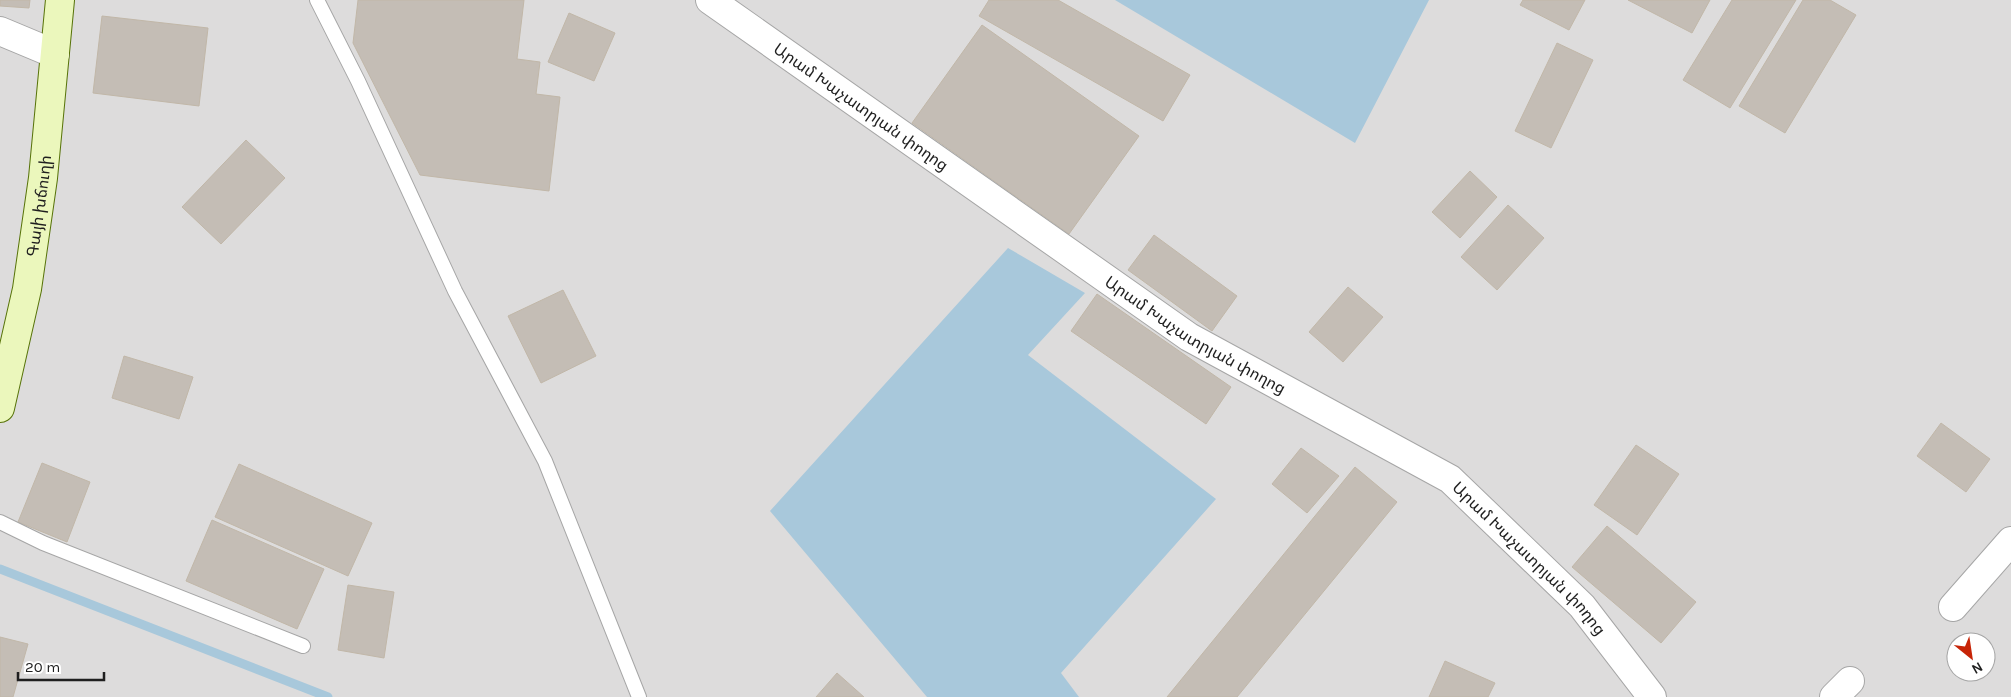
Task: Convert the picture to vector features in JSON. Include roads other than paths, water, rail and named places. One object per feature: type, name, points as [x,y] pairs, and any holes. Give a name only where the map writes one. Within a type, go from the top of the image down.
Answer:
[{"type":"main road","name":"Գայի խճուղի","points":[[0,408],[27,289],[43,178],[60,0]]},
{"type":"street","name":"Արամ Խաչատրյան փողոց","points":[[710,0],[1189,337],[1450,479],[1582,606],[1652,697]]},
{"type":"street","points":[[0,31],[55,54]]},
{"type":"street","points":[[1953,607],[2011,541]]},
{"type":"lane","points":[[317,0],[358,81],[454,292],[545,461],[638,697]]},
{"type":"lane","points":[[0,522],[43,543],[302,646]]},
{"type":"water","points":[[1115,0],[1429,0],[1355,143]]},
{"type":"water","points":[[1008,248],[1085,293],[1028,355],[1216,499],[1061,673],[1079,697],[927,697],[770,511]]},
{"type":"waterway","points":[[0,569],[328,697]]}]
